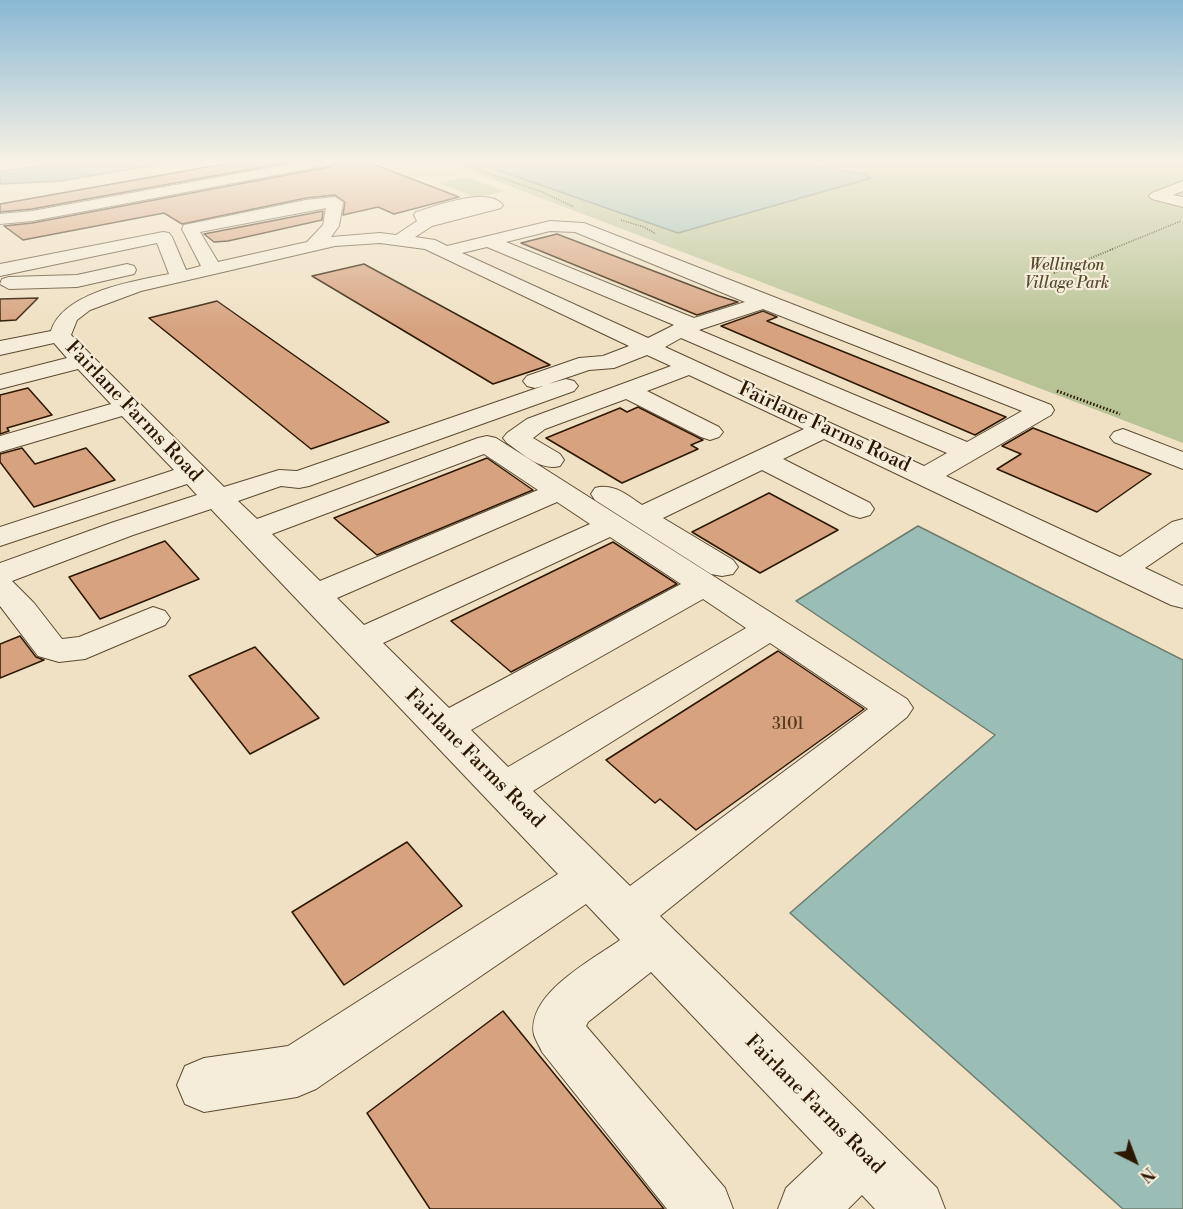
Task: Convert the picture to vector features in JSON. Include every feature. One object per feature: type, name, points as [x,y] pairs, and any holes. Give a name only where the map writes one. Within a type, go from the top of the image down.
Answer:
[{"type":"street","points":[[0,219],[17,217]]},
{"type":"street","points":[[211,257],[190,229],[246,217]]},
{"type":"street","points":[[239,245],[322,235],[329,217]]},
{"type":"street","points":[[448,251],[550,226],[578,227],[1042,410],[926,476]]},
{"type":"street","name":"Fairlane Farms Road","points":[[907,1206],[863,1154],[82,362],[60,335],[63,325],[75,311],[173,261],[211,257],[322,235],[358,239],[414,230],[429,244],[1183,598]]},
{"type":"street","points":[[0,270],[163,237],[173,261],[77,281],[0,283]]},
{"type":"street","points":[[488,241],[968,452]]},
{"type":"street","points":[[0,291],[63,289],[112,294]]},
{"type":"street","points":[[279,478],[282,469],[442,411],[586,363],[606,363],[650,346],[686,328],[764,302]]},
{"type":"street","points":[[0,348],[60,335]]},
{"type":"street","points":[[0,382],[82,362]]},
{"type":"street","points":[[0,574],[122,529],[279,478],[299,480],[470,421],[604,372],[606,363]]},
{"type":"street","points":[[692,366],[536,424],[516,438],[627,521],[713,576],[770,628],[894,708],[640,928],[560,1019],[560,1035],[569,1048],[704,1209]]},
{"type":"street","points":[[627,390],[710,432]]},
{"type":"street","points":[[0,444],[128,407]]},
{"type":"street","points":[[358,641],[627,521],[825,429]]},
{"type":"street","points":[[1123,437],[1183,461]]},
{"type":"street","points":[[250,532],[487,444],[560,491],[627,521]]},
{"type":"street","points":[[762,459],[860,509]]},
{"type":"street","points":[[4,529],[193,473]]},
{"type":"street","points":[[313,596],[560,491]]},
{"type":"street","points":[[1123,569],[1183,528]]},
{"type":"street","points":[[443,728],[713,576]]},
{"type":"street","points":[[7,606],[50,648],[59,651],[85,648],[153,618]]},
{"type":"street","points":[[503,789],[770,628]]},
{"type":"street","points":[[204,1084],[297,1071],[590,877]]},
{"type":"street","points":[[807,1209],[863,1154]]},
{"type":"path","points":[[1054,273],[1183,220]]},
{"type":"green space","name":"Wellington Village Park","points":[[592,217],[1183,217],[1183,443]]},
{"type":"water","points":[[633,217],[733,217],[678,233]]},
{"type":"water","points":[[918,526],[1183,660],[1183,1209],[1123,1209],[790,913],[995,735],[796,601]]},
{"type":"building","points":[[62,217],[141,217],[23,240],[4,226]]},
{"type":"building","points":[[171,217],[213,217],[182,224]]},
{"type":"building","points":[[290,217],[322,217],[322,220],[228,241],[214,242],[204,234]]},
{"type":"building","points":[[557,234],[738,302],[697,315],[521,243]]},
{"type":"building","points":[[364,264],[550,365],[493,384],[312,276]]},
{"type":"building","points":[[38,298],[16,320],[0,321],[0,299]]},
{"type":"building","points":[[217,301],[389,422],[311,449],[149,318]]},
{"type":"building","points":[[763,311],[777,317],[767,321],[1006,417],[975,435],[721,326]]},
{"type":"building","points":[[28,388],[52,415],[7,428],[9,431],[0,434],[0,395]]},
{"type":"building","points":[[638,407],[703,440],[691,445],[698,449],[622,483],[546,438],[620,408],[627,412]]},
{"type":"building","points":[[1033,428],[1151,474],[1097,512],[997,469],[1021,454],[1002,446]]},
{"type":"building","points":[[22,448],[35,464],[86,448],[115,480],[34,507],[0,462],[0,454]]},
{"type":"building","points":[[487,458],[533,490],[377,555],[334,518]]},
{"type":"building","points":[[769,493],[838,530],[760,573],[692,532]]},
{"type":"building","points":[[165,541],[199,579],[100,619],[69,577]]},
{"type":"building","points":[[613,542],[677,584],[511,672],[451,621]]},
{"type":"building","points":[[20,636],[36,657],[44,660],[0,678],[0,644]]},
{"type":"building","points":[[255,647],[319,718],[250,754],[189,676]]},
{"type":"building","points":[[778,651],[864,709],[696,830],[660,799],[655,803],[606,760]]},
{"type":"building","points":[[407,842],[462,906],[344,985],[292,912]]},
{"type":"building","points":[[503,1011],[664,1209],[430,1209],[367,1113]]}]
